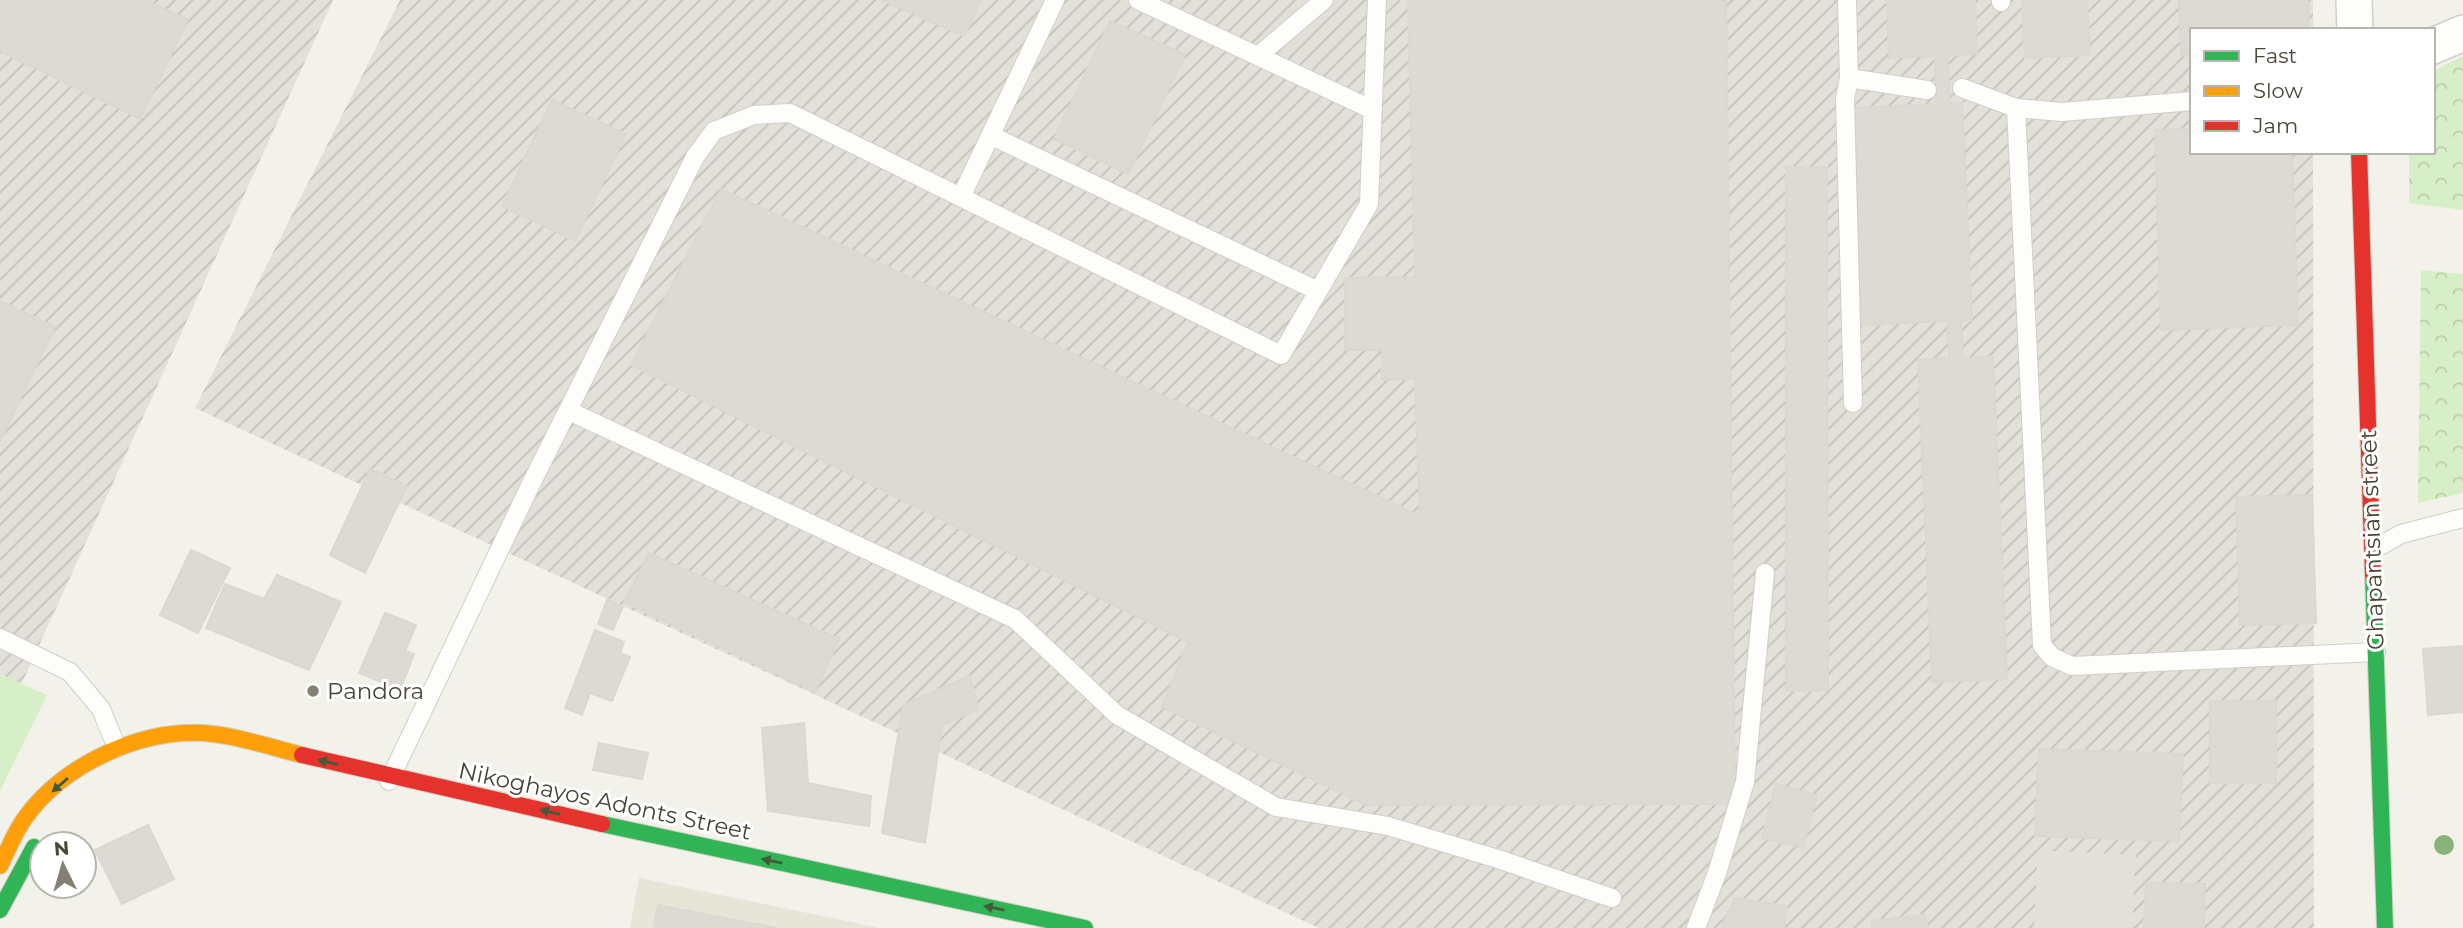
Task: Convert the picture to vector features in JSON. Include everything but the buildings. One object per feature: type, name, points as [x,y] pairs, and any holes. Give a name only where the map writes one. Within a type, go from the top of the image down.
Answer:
[{"type":"street","points":[[2354,0],[2355,28]]},
{"type":"street","points":[[2435,45],[2463,33]]},
{"type":"street","name":"Ghapantsian street","points":[[2359,154],[2385,928]]},
{"type":"street","name":"Nikoghayos Adonts Street","points":[[0,866],[27,815],[73,774],[117,748],[160,734],[194,731],[636,831],[1085,928]]},
{"type":"street","points":[[631,851],[636,831]]},
{"type":"street","points":[[0,910],[28,859]]},
{"type":"lane","points":[[961,197],[1055,0]]},
{"type":"lane","points":[[1138,0],[1373,110]]},
{"type":"lane","points":[[1258,56],[1324,0]]},
{"type":"lane","points":[[390,796],[390,776],[530,486],[695,157],[714,131],[754,115],[790,113],[1281,355],[1369,204],[1377,0]]},
{"type":"lane","points":[[1847,0],[1849,78],[1845,99],[1853,403]]},
{"type":"lane","points":[[1849,78],[1927,90]]},
{"type":"lane","points":[[1962,88],[2016,107],[2062,112],[2190,101]]},
{"type":"lane","points":[[2016,107],[2042,645],[2052,657],[2072,666],[2376,652]]},
{"type":"lane","points":[[992,136],[1318,291]]},
{"type":"lane","points":[[569,411],[1015,619],[1117,715],[1276,807],[1388,826],[1612,898]]},
{"type":"lane","points":[[2373,550],[2400,534],[2463,518]]},
{"type":"lane","points":[[1696,928],[1717,873],[1745,782],[1765,573]]},
{"type":"lane","points":[[0,638],[70,672],[101,709],[117,748]]},
{"type":"shaded area","points":[[0,0],[333,0],[0,731]]},
{"type":"shaded area","points":[[400,0],[2313,0],[2313,28],[2190,28],[2190,154],[2313,154],[2314,928],[1319,928],[195,408]]},
{"type":"shaded area","points":[[2038,850],[2136,855],[2132,928],[2034,928]]},
{"type":"shaded area","points":[[639,878],[880,928],[630,928]]},
{"type":"green space","points":[[2463,56],[2463,210],[2409,203],[2409,154],[2435,154],[2435,70]]},
{"type":"green space","points":[[2421,270],[2463,274],[2463,493],[2418,503]]},
{"type":"green space","points":[[0,674],[47,695],[0,791]]},
{"type":"traffic: fast","points":[[2373,574],[2385,928]]},
{"type":"traffic: fast","points":[[602,824],[1085,928]]},
{"type":"traffic: fast","points":[[0,910],[28,858]]},
{"type":"traffic: slow","points":[[0,866],[21,824],[42,798],[61,781],[108,752],[161,736],[187,733],[224,735],[302,755]]},
{"type":"traffic: jam","points":[[2359,154],[2373,574]]},
{"type":"traffic: jam","points":[[302,755],[602,824]]},
{"type":"place","name":"Pandora","points":[[313,691]]}]
